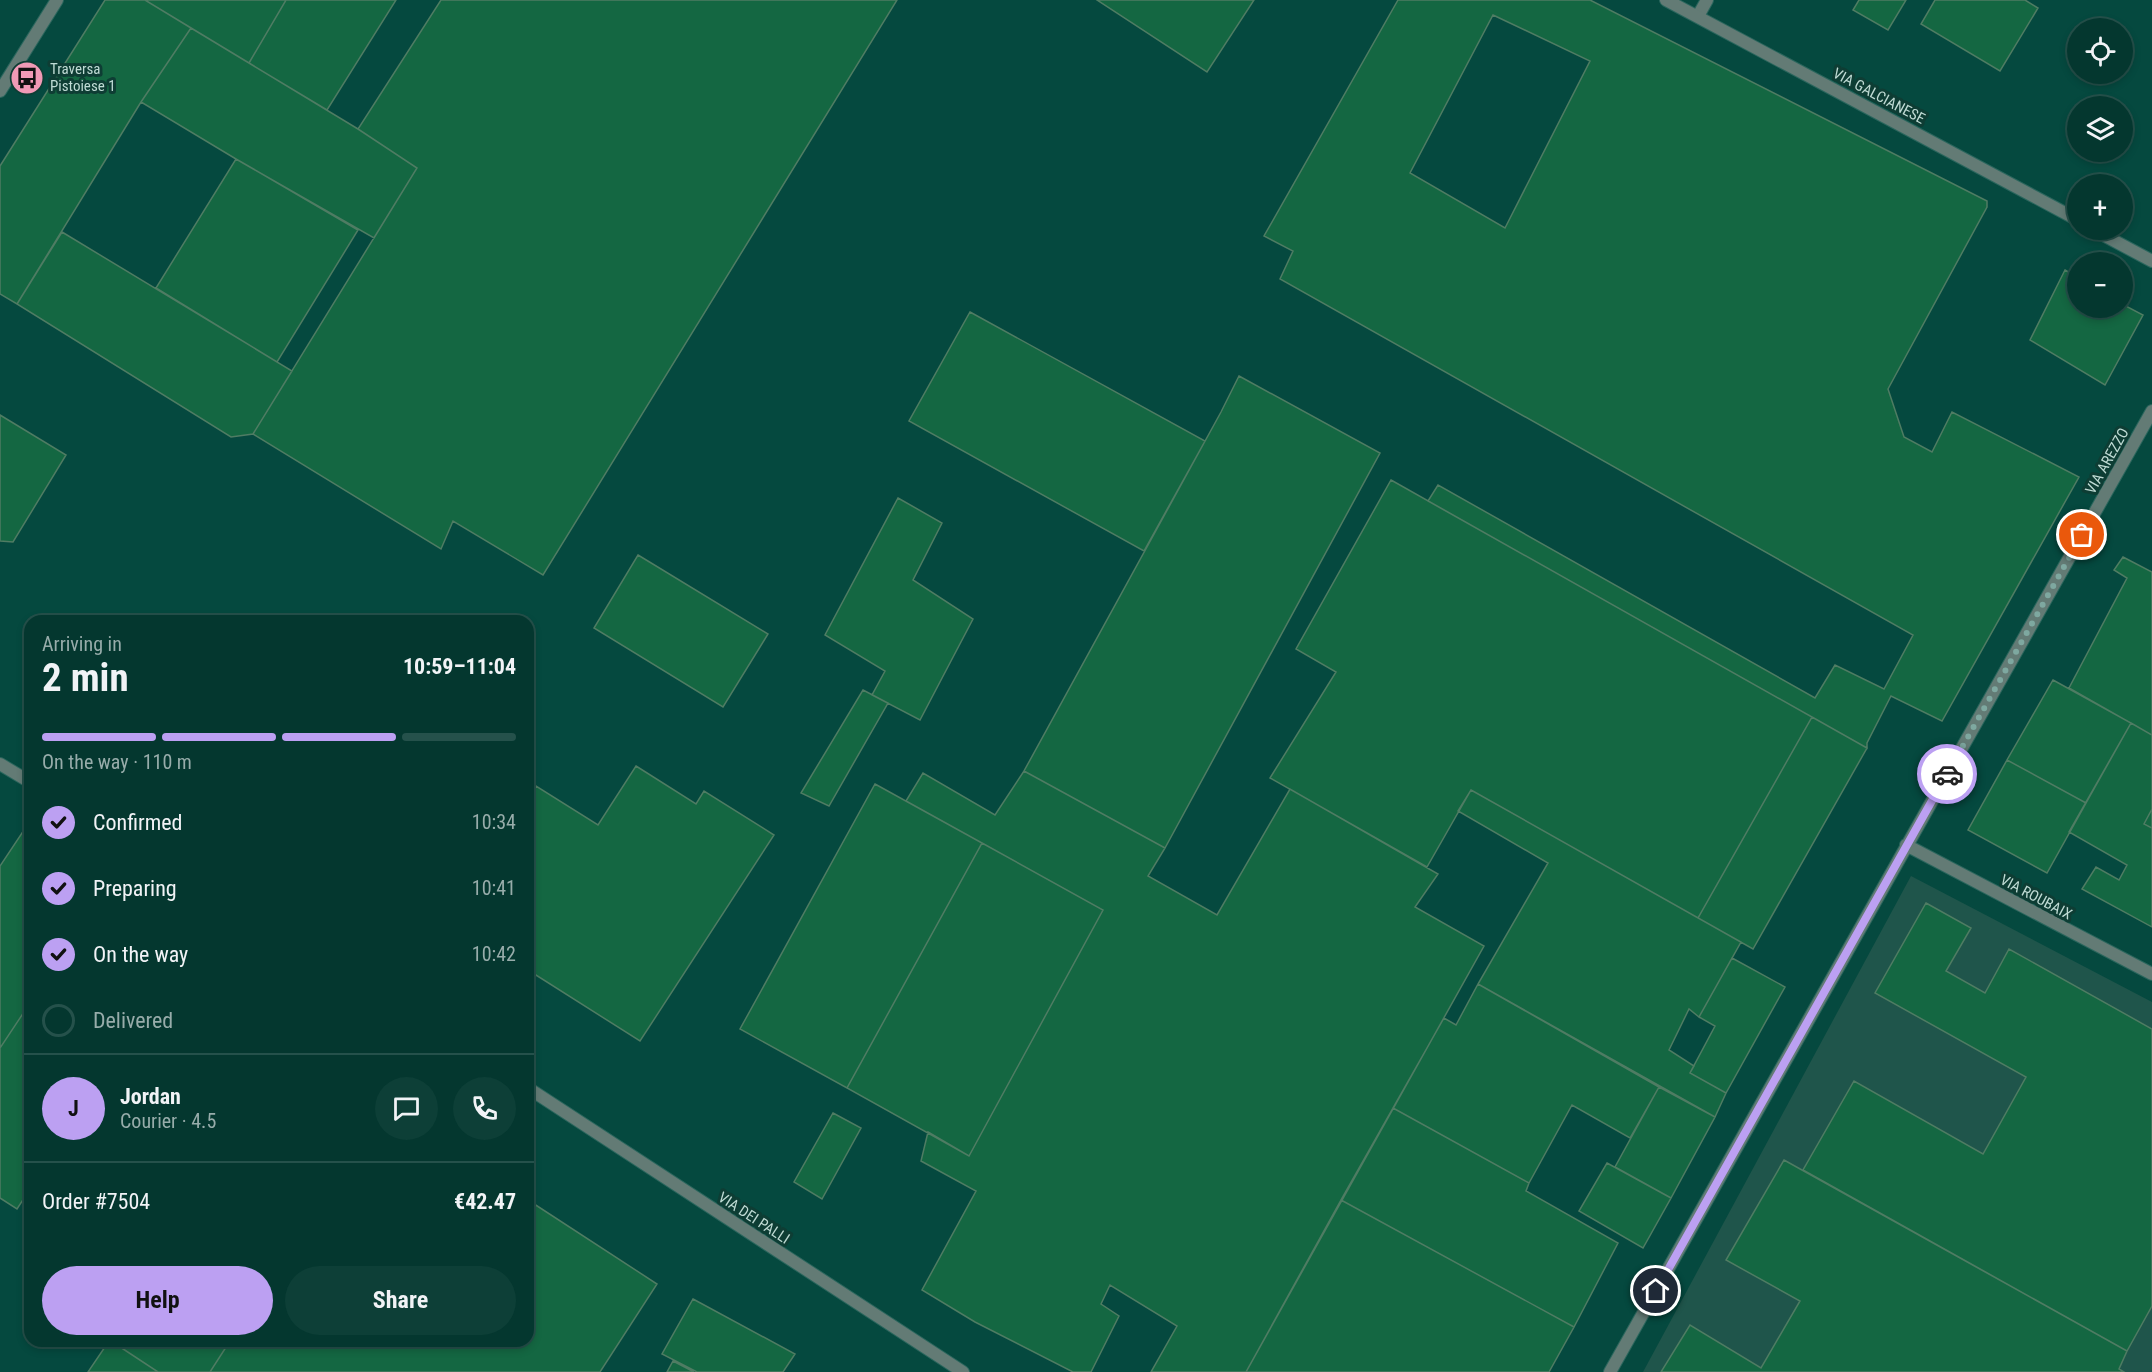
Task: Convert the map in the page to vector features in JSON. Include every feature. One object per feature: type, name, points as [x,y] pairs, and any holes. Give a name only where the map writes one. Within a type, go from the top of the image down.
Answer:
[{"type":"street","points":[[0,91],[57,0]]},
{"type":"street","name":"VIA GALCIANESE","points":[[1666,0],[2067,214]]},
{"type":"street","points":[[1698,16],[1707,0]]},
{"type":"street","points":[[2113,240],[2152,261]]},
{"type":"street","name":"VIA AREZZO","points":[[1610,1372],[2152,411]]},
{"type":"street","points":[[0,764],[24,778]]},
{"type":"street","name":"VIA ROUBAIX","points":[[1906,845],[2152,974]]},
{"type":"street","name":"VIA DEI PALLI","points":[[534,1092],[963,1372]]},
{"type":"shaded area","points":[[1911,876],[2152,1002],[2152,1372],[1643,1372]]},
{"type":"building","points":[[105,0],[145,0],[191,28],[141,102],[17,304],[0,294],[0,166]]},
{"type":"building","points":[[145,0],[286,0],[249,63]]},
{"type":"building","points":[[286,0],[396,0],[327,110],[249,63]]},
{"type":"building","points":[[441,0],[897,0],[543,575],[453,521],[441,549],[253,434],[417,168],[358,129]]},
{"type":"building","points":[[1097,0],[1254,0],[1207,72]]},
{"type":"building","points":[[1398,0],[1590,0],[1987,201],[1987,207],[1888,389],[1904,437],[1932,452],[1952,412],[2079,477],[1942,721],[1891,696],[1867,743],[1867,748],[1428,501],[1438,485],[1815,698],[1835,665],[1884,689],[1913,635],[1280,279],[1293,251],[1264,236]],"holes":[[[1493,15],[1590,61],[1505,228],[1410,173]]]},
{"type":"building","points":[[1859,0],[1906,0],[1888,30],[1853,10]]},
{"type":"building","points":[[1935,0],[2025,0],[2038,8],[2000,71],[1921,24]]},
{"type":"building","points":[[191,28],[358,129],[417,168],[374,238],[141,102]]},
{"type":"building","points":[[236,159],[358,230],[277,362],[156,288]]},
{"type":"building","points":[[62,232],[292,371],[253,434],[231,437],[17,304]]},
{"type":"building","points":[[2065,270],[2067,271],[2067,318],[2133,318],[2133,310],[2143,315],[2105,385],[2030,340]]},
{"type":"building","points":[[970,312],[1205,441],[1144,551],[909,421]]},
{"type":"building","points":[[1239,376],[1380,453],[1165,848],[1024,771]]},
{"type":"building","points":[[0,415],[66,455],[13,542],[0,541]]},
{"type":"building","points":[[1391,480],[1812,717],[1698,918],[1471,790],[1427,867],[1270,778],[1336,672],[1296,649]]},
{"type":"building","points":[[898,498],[942,523],[913,580],[973,619],[920,720],[872,695],[885,671],[825,635]]},
{"type":"building","points":[[638,555],[768,634],[723,707],[594,628]]},
{"type":"building","points":[[2123,557],[2152,572],[2152,735],[2069,688],[2127,578],[2114,570]]},
{"type":"building","points":[[2053,680],[2131,723],[2086,803],[2007,760]]},
{"type":"building","points":[[863,690],[888,703],[829,806],[801,793]]},
{"type":"building","points":[[1812,717],[1867,748],[1753,949],[1698,918]]},
{"type":"building","points":[[2131,723],[2152,735],[2152,809],[2144,824],[2152,828],[2152,927],[2082,889],[2096,867],[2119,880],[2127,865],[2069,832]]},
{"type":"building","points":[[2007,760],[2086,803],[2047,873],[1968,830]]},
{"type":"building","points":[[636,766],[696,804],[704,791],[774,835],[640,1041],[534,974],[534,789],[536,786],[598,825]]},
{"type":"building","points":[[1024,771],[1165,848],[1148,876],[1217,915],[1290,789],[1438,874],[1415,907],[1484,946],[1246,1372],[1151,1372],[1177,1326],[1110,1285],[1101,1304],[1119,1316],[1091,1372],[1073,1372],[975,1322],[922,1290],[976,1191],[921,1161],[928,1132],[969,1156],[1103,910],[906,801],[923,773],[995,815]]},
{"type":"building","points":[[875,784],[982,843],[847,1088],[740,1029]]},
{"type":"building","points":[[1471,790],[1741,942],[1699,1017],[1689,1009],[1669,1050],[1694,1066],[1690,1073],[1726,1093],[1715,1117],[1478,984],[1548,863],[1458,811]]},
{"type":"building","points":[[2152,809],[2152,828],[2144,824]]},
{"type":"building","points":[[24,830],[24,1012],[0,1048],[0,866]]},
{"type":"building","points":[[982,843],[1103,910],[969,1156],[847,1088]]},
{"type":"building","points":[[1926,903],[1971,928],[1946,971],[1985,993],[2009,949],[2152,1029],[2152,1306],[2127,1351],[1803,1170],[1854,1081],[1983,1154],[2026,1077],[1875,993]]},
{"type":"building","points":[[1732,958],[1785,987],[1726,1093],[1690,1073],[1715,1026],[1699,1017]]},
{"type":"building","points":[[1478,984],[1659,1087],[1630,1138],[1572,1105],[1529,1183],[1393,1108],[1444,1018],[1456,1025]]},
{"type":"building","points":[[24,1012],[24,1198],[17,1209],[0,1198],[0,1048]]},
{"type":"building","points":[[1659,1087],[1715,1117],[1671,1198],[1615,1167]]},
{"type":"building","points":[[1393,1108],[1529,1183],[1526,1191],[1618,1243],[1574,1327],[1341,1200]]},
{"type":"building","points":[[833,1113],[861,1128],[822,1199],[794,1182]]},
{"type":"building","points":[[1784,1160],[2127,1351],[2119,1369],[2124,1372],[1661,1372],[1690,1325],[1761,1368],[1800,1301],[1726,1260]]},
{"type":"building","points":[[1607,1163],[1671,1198],[1643,1248],[1579,1211]]},
{"type":"building","points":[[1341,1200],[1574,1327],[1549,1372],[1246,1372]]},
{"type":"building","points":[[534,1204],[657,1284],[600,1372],[210,1372],[226,1347],[534,1347]]},
{"type":"building","points":[[693,1299],[795,1354],[783,1372],[697,1372],[662,1354]]},
{"type":"building","points":[[105,1347],[120,1347],[158,1372],[88,1372]]},
{"type":"building","points":[[120,1347],[226,1347],[210,1372],[158,1372]]},
{"type":"building","points":[[673,1361],[694,1372],[667,1372]]},
{"type":"way so far","points":[[1947,774],[2082,535]]},
{"type":"place","name":"Traversa Pistoiese 1","points":[[27,78]]},
{"type":"route","points":[[1656,1291],[1947,774]]}]
